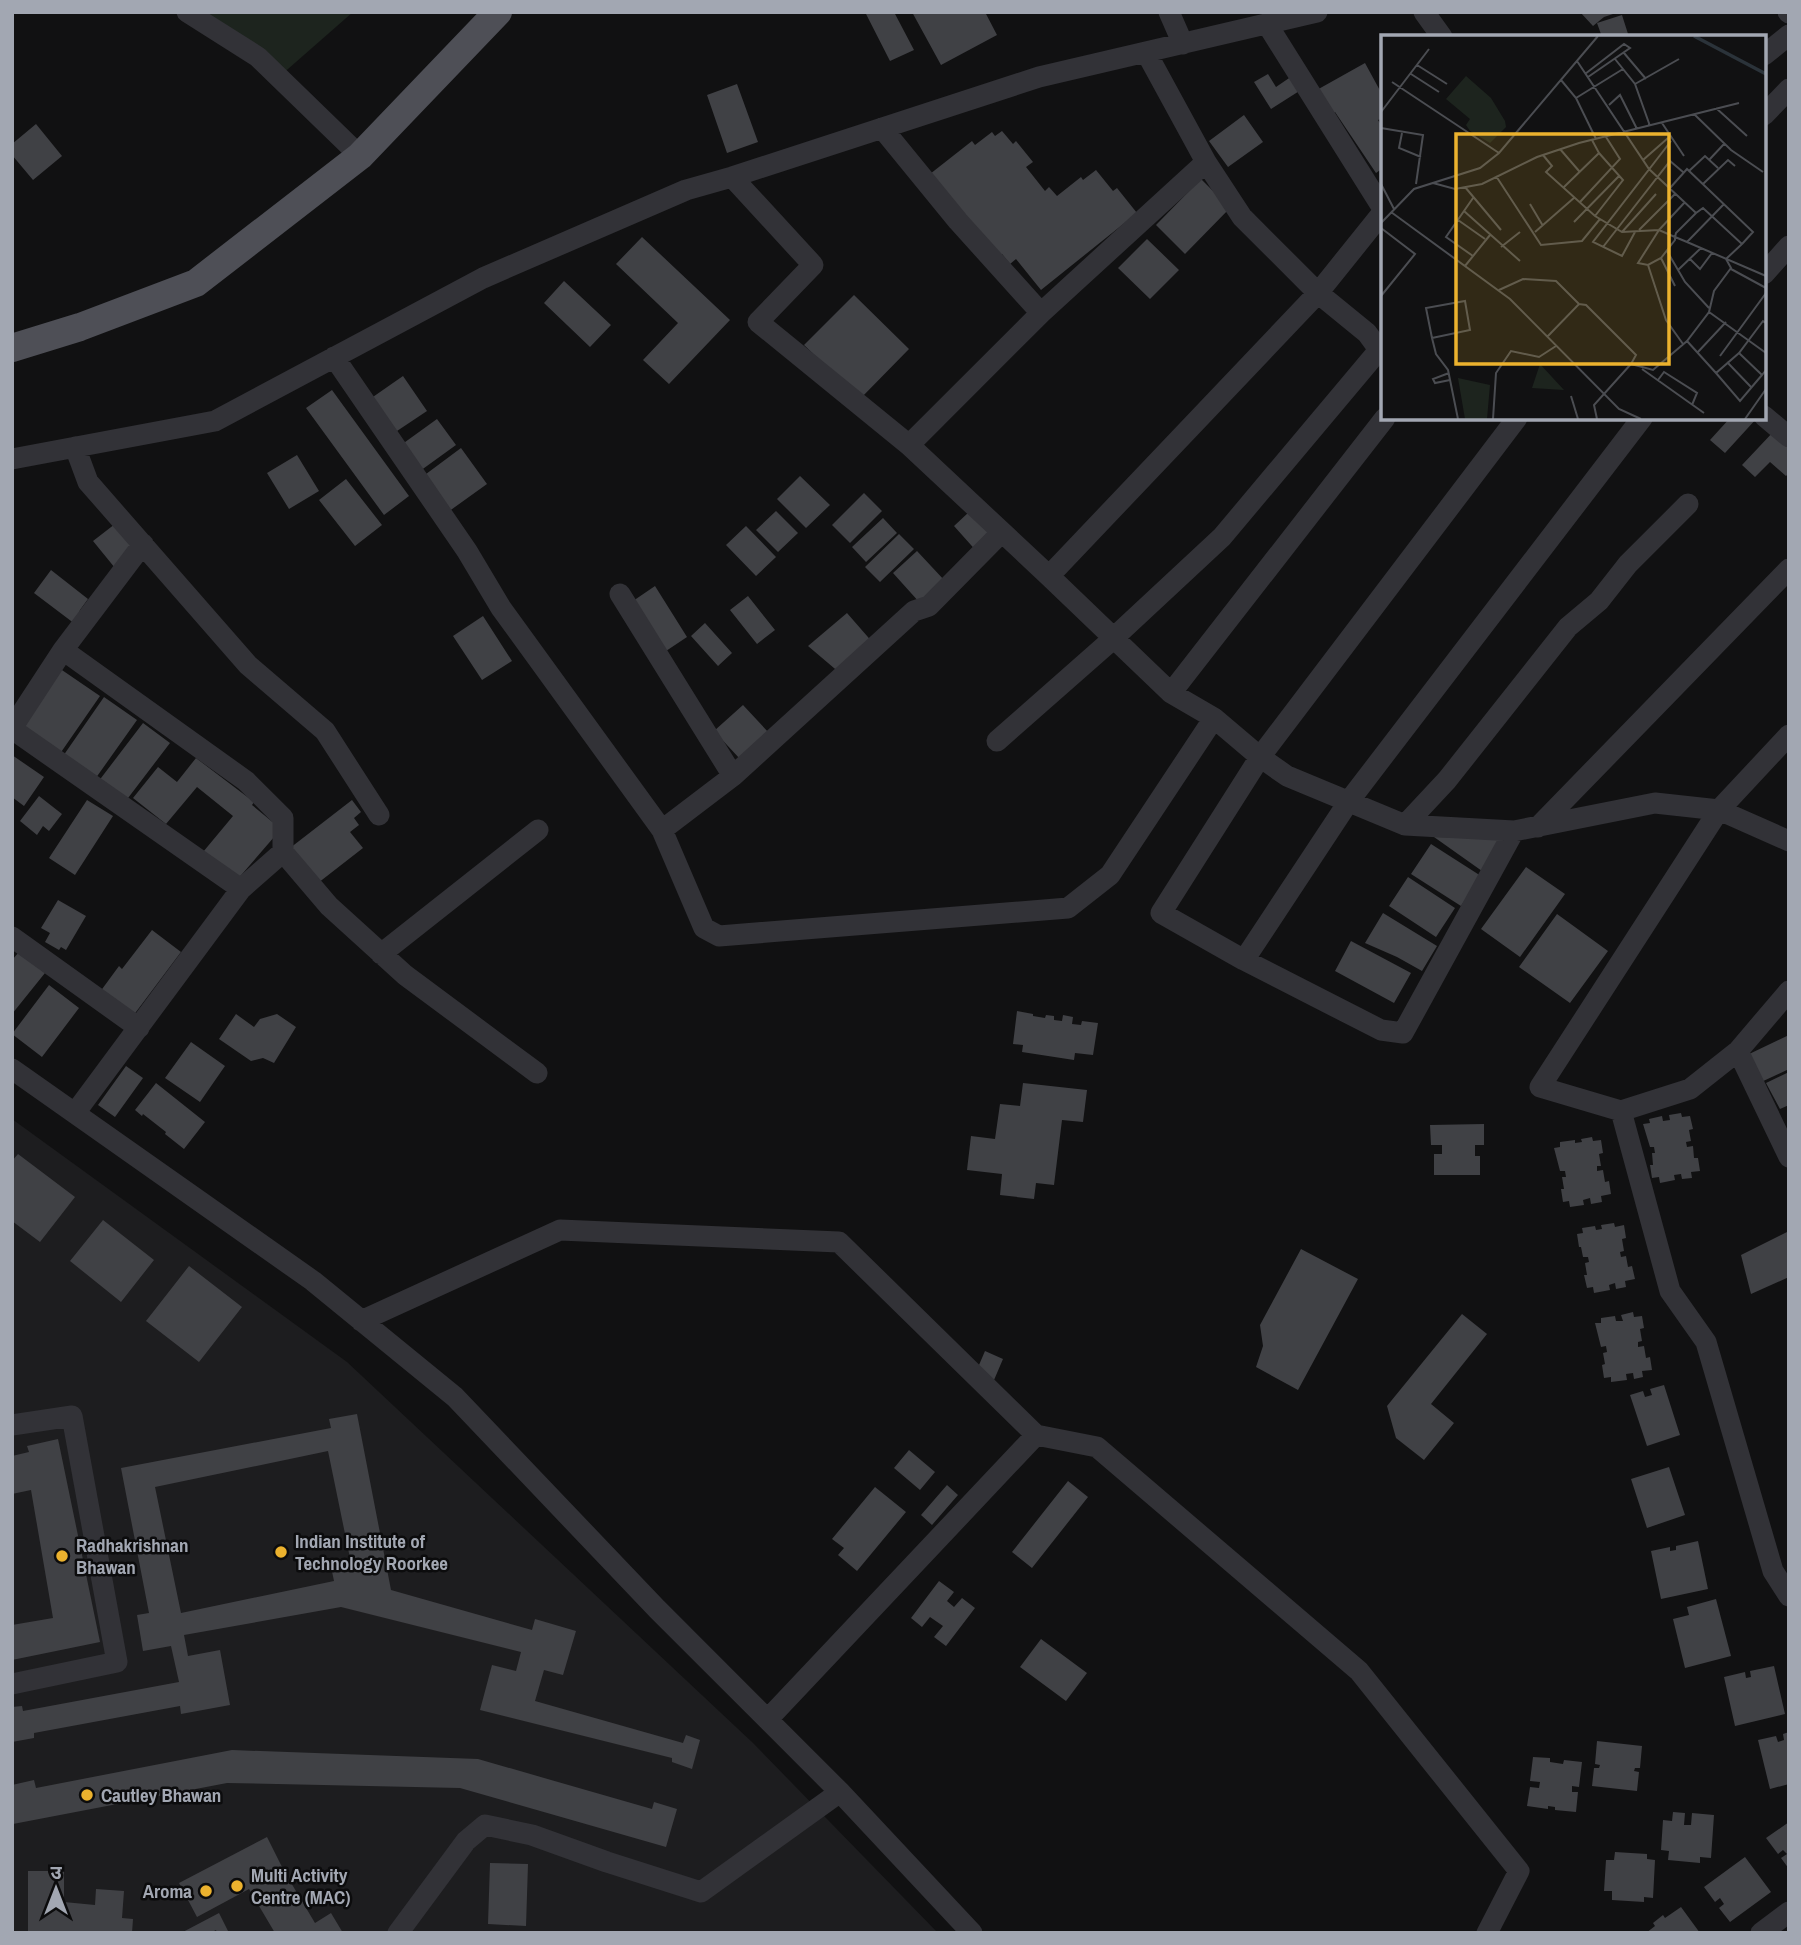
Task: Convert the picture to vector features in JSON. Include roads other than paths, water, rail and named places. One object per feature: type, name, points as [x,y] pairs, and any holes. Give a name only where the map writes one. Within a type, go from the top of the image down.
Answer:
[{"type":"main road","points":[[12,348],[80,327],[196,283],[360,156],[498,12]]},
{"type":"street","points":[[187,12],[258,57],[360,156]]},
{"type":"street","points":[[1169,12],[1183,44]]},
{"type":"street","points":[[12,458],[215,421],[482,278],[685,190],[1039,77],[1317,12]]},
{"type":"street","points":[[1424,12],[1441,35]]},
{"type":"street","points":[[1267,24],[1381,208]]},
{"type":"street","points":[[1766,53],[1789,35]]},
{"type":"street","points":[[997,741],[1222,537],[1381,353],[1367,334],[1318,293],[1242,217],[1206,162],[1146,52]]},
{"type":"street","points":[[1766,113],[1789,89]]},
{"type":"street","points":[[882,128],[958,221],[1041,313]]},
{"type":"street","points":[[909,445],[1041,313],[1206,162]]},
{"type":"street","points":[[732,177],[813,265],[758,322],[909,445],[1171,694],[1214,718],[1287,776],[1405,825],[1514,831],[1655,803],[1719,810],[1789,841]]},
{"type":"street","points":[[1049,576],[1318,293],[1381,214]]},
{"type":"street","points":[[1766,272],[1789,246]]},
{"type":"street","points":[[334,357],[467,551],[501,608],[662,830],[704,928],[719,936],[1068,908],[1110,875],[1214,718]]},
{"type":"street","points":[[1766,418],[1789,437]]},
{"type":"street","points":[[1171,694],[1383,420]]},
{"type":"street","points":[[1514,831],[1402,1034],[1381,1030],[1244,960],[1161,913],[1260,757],[1515,420]]},
{"type":"street","points":[[1244,960],[1349,801],[1640,420]]},
{"type":"street","points":[[75,447],[88,482],[248,665],[325,731],[379,815]]},
{"type":"street","points":[[1405,825],[1447,780],[1568,626],[1599,601],[1628,564],[1688,503]]},
{"type":"street","points":[[662,830],[733,776],[914,611],[929,606],[1002,533]]},
{"type":"street","points":[[143,544],[63,650],[12,728],[241,889]]},
{"type":"street","points":[[1538,827],[1789,569]]},
{"type":"street","points":[[620,594],[733,776]]},
{"type":"street","points":[[63,650],[246,781],[283,818],[283,852],[329,906],[405,975],[537,1073]]},
{"type":"street","points":[[1789,735],[1719,810],[1540,1087],[1621,1111],[1690,1089],[1738,1051],[1789,992]]},
{"type":"street","points":[[381,954],[538,830]]},
{"type":"street","points":[[75,1114],[241,889],[283,852]]},
{"type":"street","points":[[12,937],[139,1028]]},
{"type":"street","points":[[1738,1051],[1789,1157]]},
{"type":"street","points":[[12,1069],[313,1281],[455,1397],[657,1609],[840,1792],[972,1933]]},
{"type":"street","points":[[1621,1111],[1670,1291],[1706,1342],[1773,1571],[1789,1596]]},
{"type":"street","points":[[361,1321],[560,1230],[839,1242],[1035,1435],[1097,1447],[1359,1671],[1519,1871],[1487,1933]]},
{"type":"street","points":[[12,1425],[72,1416],[117,1662],[12,1684]]},
{"type":"street","points":[[768,1719],[1035,1435]]},
{"type":"street","points":[[398,1933],[466,1841],[485,1825],[532,1835],[701,1892],[840,1792]]},
{"type":"street","points":[[1761,1933],[1789,1912]]},
{"type":"place","name":"Indian Institute of Technology Roorkee","points":[[281,1552]]},
{"type":"place","name":"Radhakrishnan Bhawan","points":[[62,1556]]},
{"type":"place","name":"Cautley Bhawan","points":[[87,1795]]},
{"type":"place","name":"Multi Activity Centre (MAC)","points":[[237,1886]]},
{"type":"place","name":"Aroma","points":[[206,1891]]}]
